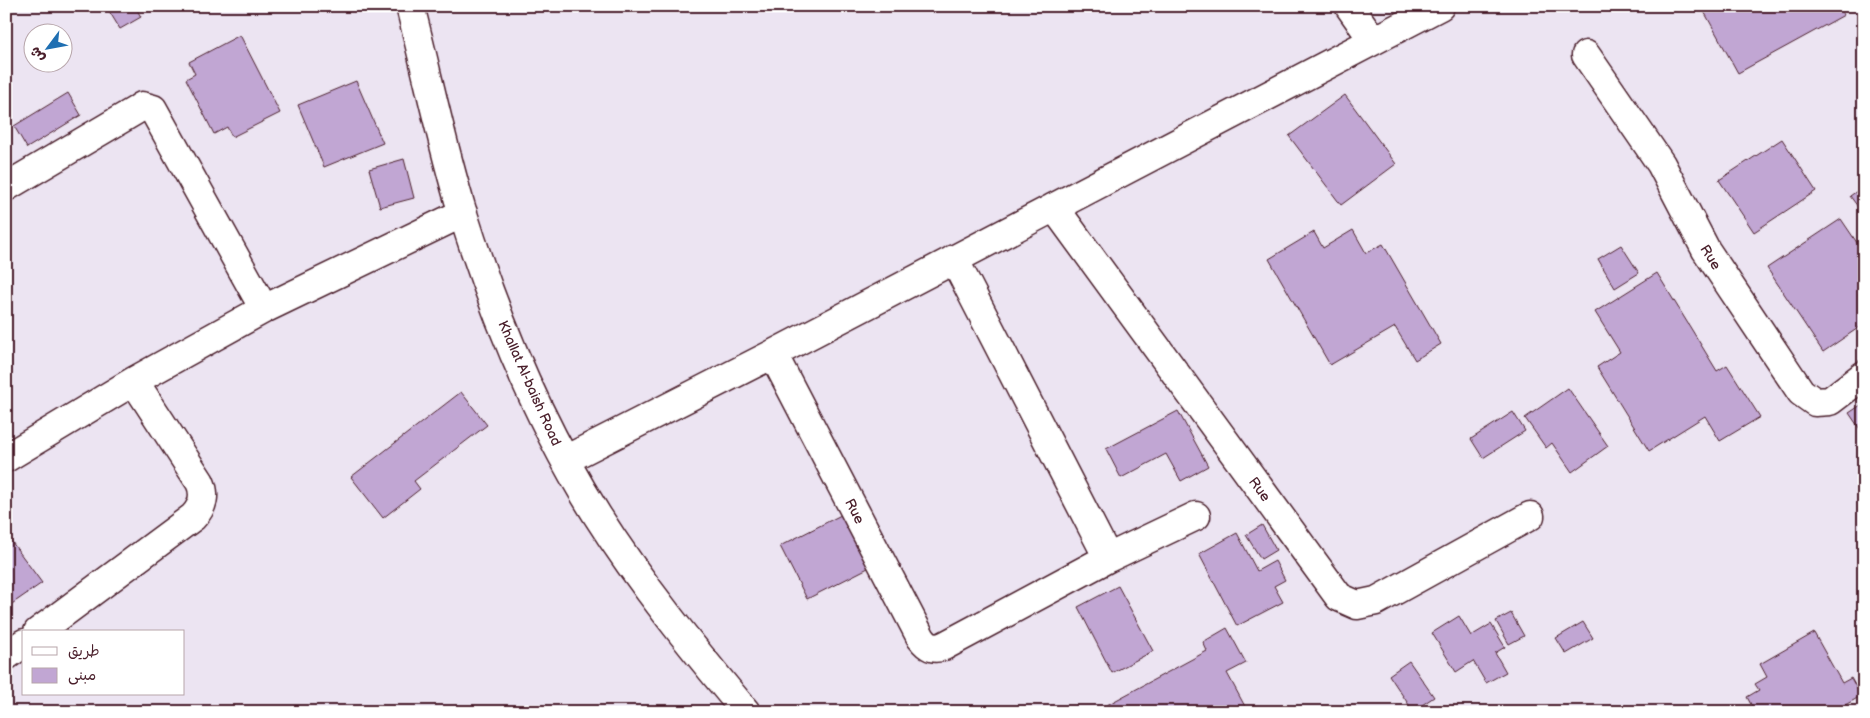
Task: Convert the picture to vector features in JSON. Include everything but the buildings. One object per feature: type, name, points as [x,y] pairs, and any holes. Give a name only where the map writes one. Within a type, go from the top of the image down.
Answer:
[{"type":"street","name":"Khallat Al-baish Road","points":[[410,6],[463,213],[481,268],[519,365],[565,460],[596,514],[666,616],[746,712]]},
{"type":"street","points":[[1349,6],[1374,40]]},
{"type":"street","points":[[565,460],[773,354],[1440,6]]},
{"type":"street","name":"Rue","points":[[1586,55],[1661,164],[1706,250],[1801,392],[1815,402],[1830,401],[1864,375]]},
{"type":"street","points":[[6,187],[138,108],[142,106],[153,109],[264,309]]},
{"type":"street","name":"Rue","points":[[1054,208],[1339,597],[1357,604],[1376,601],[1530,516]]},
{"type":"street","points":[[6,458],[134,381],[264,309],[463,213]]},
{"type":"street","points":[[954,259],[1108,558]]},
{"type":"street","name":"Rue","points":[[773,354],[921,638],[928,646],[936,648],[944,646],[1108,558],[1196,516]]},
{"type":"street","points":[[41,630],[193,517],[202,505],[204,497],[200,482],[134,381]]},
{"type":"street","points":[[6,656],[22,644]]}]
